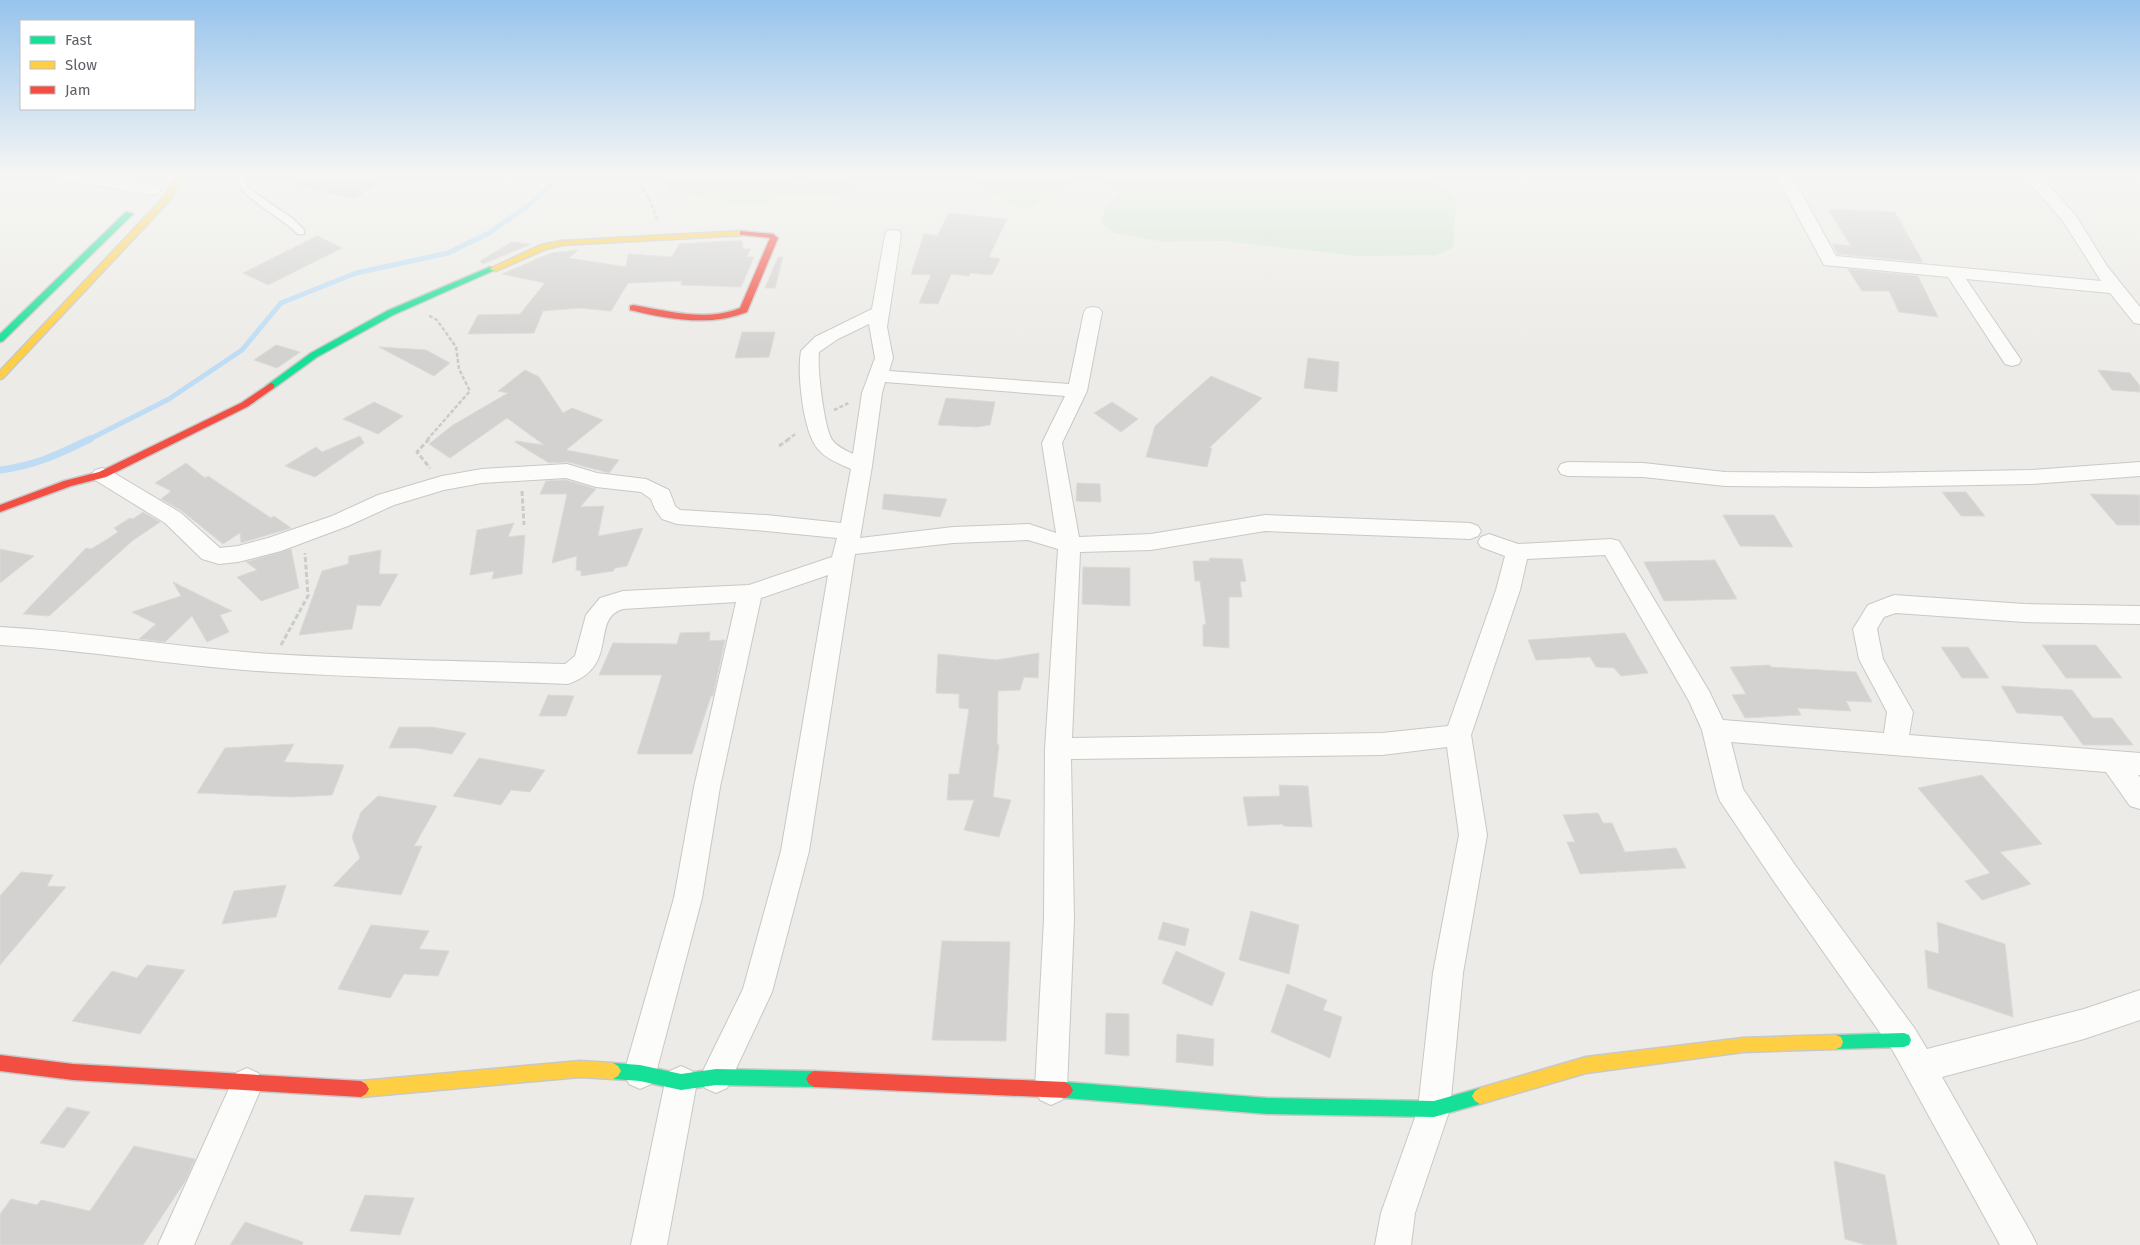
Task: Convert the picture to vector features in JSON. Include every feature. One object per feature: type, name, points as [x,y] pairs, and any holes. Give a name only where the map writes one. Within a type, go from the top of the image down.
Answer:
[{"type":"street","points":[[4,331],[108,232]]},
{"type":"street","points":[[0,376],[136,232]]},
{"type":"street","points":[[0,509],[68,483],[102,475],[156,450],[244,405],[314,355],[407,305],[552,244],[755,232]]},
{"type":"street","points":[[633,308],[713,318],[728,318],[740,314],[744,310],[774,238],[757,232]]},
{"type":"street","points":[[1814,232],[1830,261],[2117,288]]},
{"type":"street","points":[[2078,232],[2100,268],[2140,319]]},
{"type":"street","points":[[716,1077],[757,992],[795,851],[846,547],[862,466],[872,393],[884,358],[878,327],[892,235]]},
{"type":"street","points":[[1953,272],[2012,360]]},
{"type":"street","points":[[862,466],[840,455],[823,443],[816,418],[808,364],[810,352],[819,342],[881,312]]},
{"type":"street","points":[[1051,1090],[1059,919],[1058,749],[1069,544],[1052,443],[1077,391],[1093,312]]},
{"type":"street","points":[[879,376],[1077,391]]},
{"type":"street","points":[[1568,469],[1643,470],[1725,479],[1869,480],[2032,477],[2140,469]]},
{"type":"street","points":[[102,475],[173,518],[210,553],[219,556],[238,554],[304,534],[386,500],[442,483],[482,476],[567,471],[596,480],[646,486],[661,495],[664,509],[669,515],[766,523],[846,547]]},
{"type":"street","points":[[0,636],[51,639],[272,663],[568,674],[577,671],[585,665],[598,617],[605,606],[623,600],[750,593],[846,547],[953,535],[1029,532],[1069,544],[1151,542],[1265,523],[1470,531]]},
{"type":"street","points":[[1489,542],[1517,552],[1611,547],[1700,698],[1715,730],[1730,793],[1785,874],[1904,1040],[2019,1245]]},
{"type":"street","points":[[1393,1245],[1398,1213],[1434,1109],[1448,973],[1473,835],[1458,735],[1508,590],[1517,552]]},
{"type":"street","points":[[640,1073],[688,898],[707,787],[750,593]]},
{"type":"street","points":[[1895,745],[1900,712],[1871,659],[1865,629],[1876,611],[1894,604],[2024,613],[2140,615]]},
{"type":"street","points":[[1715,730],[2127,763],[2140,798]]},
{"type":"street","points":[[1058,749],[1382,744],[1458,735]]},
{"type":"street","points":[[1920,1067],[2084,1024],[2140,1005]]},
{"type":"street","points":[[0,1064],[73,1072],[370,1090],[580,1069],[640,1073],[681,1082],[716,1077],[913,1082],[1268,1106],[1434,1109],[1586,1065],[1743,1046],[1904,1040]]},
{"type":"street","points":[[649,1245],[681,1082]]},
{"type":"street","points":[[176,1245],[247,1084]]},
{"type":"path","points":[[666,232],[669,237]]},
{"type":"path","points":[[407,305],[437,320],[456,347],[459,369],[470,391],[417,452],[442,483]]},
{"type":"path","points":[[522,473],[524,524]]},
{"type":"path","points":[[272,663],[308,596],[304,534]]},
{"type":"green space","points":[[1454,232],[1453,248],[1435,255],[1359,256],[1222,241],[1163,242],[1115,233]]},
{"type":"building","points":[[939,232],[1001,232],[989,257],[1000,259],[992,275],[970,273],[969,276],[951,274],[938,304],[919,303],[931,275],[911,274],[924,234],[937,236]]},
{"type":"building","points":[[1842,232],[1906,232],[1923,262],[1838,254],[1832,244],[1851,246]]},
{"type":"building","points":[[317,236],[342,248],[268,285],[243,273]]},
{"type":"building","points":[[742,241],[743,249],[750,249],[747,257],[754,257],[741,287],[681,285],[682,281],[628,283],[611,311],[580,308],[543,311],[534,333],[468,334],[478,315],[520,314],[545,283],[502,274],[551,253],[578,250],[569,258],[626,267],[628,254],[672,257],[679,244]]},
{"type":"building","points":[[512,242],[531,244],[483,264],[480,261]]},
{"type":"building","points":[[778,257],[783,257],[775,288],[765,288]]},
{"type":"building","points":[[1848,269],[1918,276],[1938,317],[1899,312],[1889,291],[1862,291]]},
{"type":"building","points":[[742,332],[775,332],[769,357],[735,358]]},
{"type":"building","points":[[276,345],[300,352],[277,368],[254,360]]},
{"type":"building","points":[[379,347],[426,350],[450,363],[434,376]]},
{"type":"building","points":[[1308,358],[1339,362],[1337,392],[1304,388]]},
{"type":"building","points":[[525,370],[539,377],[563,413],[572,408],[603,420],[566,450],[619,460],[609,473],[568,462],[549,463],[515,442],[544,445],[507,418],[450,458],[429,444],[453,425],[508,393],[498,391]]},
{"type":"building","points":[[2098,370],[2130,373],[2140,386],[2140,392],[2112,390]]},
{"type":"building","points":[[1211,376],[1262,398],[1209,448],[1212,448],[1207,467],[1146,457],[1155,426]]},
{"type":"building","points":[[946,398],[995,402],[990,425],[977,427],[938,425]]},
{"type":"building","points":[[374,402],[403,416],[378,434],[343,419]]},
{"type":"building","points":[[1112,402],[1138,419],[1121,432],[1094,413]]},
{"type":"building","points":[[360,436],[364,443],[315,477],[285,466],[316,447],[322,452]]},
{"type":"building","points":[[186,463],[205,478],[208,476],[271,518],[274,516],[291,528],[241,543],[240,533],[223,544],[182,511],[161,499],[171,491],[155,483]]},
{"type":"building","points":[[566,480],[596,489],[580,507],[604,506],[598,536],[643,528],[627,566],[615,568],[613,571],[581,576],[581,571],[576,570],[577,556],[552,563],[567,494],[540,494],[546,481]]},
{"type":"building","points":[[1077,483],[1100,484],[1101,502],[1076,501]]},
{"type":"building","points":[[1942,492],[1966,492],[1985,516],[1961,516]]},
{"type":"building","points":[[884,494],[947,499],[940,517],[882,509]]},
{"type":"building","points":[[2090,494],[2140,495],[2140,525],[2117,525]]},
{"type":"building","points":[[143,512],[160,522],[132,541],[49,616],[23,614],[86,548],[91,549],[106,540],[118,532],[114,528]]},
{"type":"building","points":[[1723,515],[1774,515],[1793,547],[1740,546]]},
{"type":"building","points":[[514,523],[508,537],[525,535],[522,574],[492,579],[494,571],[470,575],[477,530]]},
{"type":"building","points":[[0,549],[34,556],[0,583]]},
{"type":"building","points":[[291,549],[299,588],[261,601],[237,577],[257,570],[246,562]]},
{"type":"building","points":[[381,550],[379,574],[398,574],[380,606],[357,605],[352,629],[299,635],[322,571],[348,564],[349,556]]},
{"type":"building","points":[[1210,558],[1242,559],[1246,581],[1240,582],[1242,597],[1229,597],[1229,648],[1203,646],[1203,624],[1206,625],[1200,581],[1195,581],[1193,561],[1209,561]]},
{"type":"building","points":[[1715,560],[1737,599],[1664,601],[1644,562]]},
{"type":"building","points":[[1083,567],[1130,568],[1130,606],[1082,604]]},
{"type":"building","points":[[173,582],[232,611],[220,615],[229,632],[207,642],[192,616],[165,642],[139,639],[156,624],[132,612],[181,596]]},
{"type":"building","points":[[710,632],[709,641],[725,640],[713,696],[711,696],[692,754],[637,754],[662,675],[599,675],[613,643],[677,644],[680,633]]},
{"type":"building","points":[[1625,633],[1648,673],[1621,676],[1614,668],[1596,667],[1590,657],[1536,660],[1528,640]]},
{"type":"building","points":[[2042,645],[2096,645],[2122,678],[2066,678]]},
{"type":"building","points":[[1941,647],[1968,647],[1989,678],[1962,678]]},
{"type":"building","points":[[1039,653],[1038,678],[1024,677],[1020,690],[998,691],[997,744],[999,745],[993,797],[1011,800],[999,837],[964,830],[974,800],[947,800],[949,774],[959,774],[969,709],[959,708],[959,694],[936,693],[938,654],[996,660]]},
{"type":"building","points":[[1770,665],[1771,667],[1856,672],[1872,702],[1846,701],[1851,711],[1797,708],[1801,715],[1745,718],[1732,695],[1746,694],[1730,667]]},
{"type":"building","points":[[2001,686],[2072,690],[2093,718],[2112,718],[2133,745],[2083,745],[2062,716],[2017,713]]},
{"type":"building","points":[[548,695],[574,696],[566,716],[539,716]]},
{"type":"building","points":[[399,727],[432,727],[466,733],[452,754],[416,748],[389,748]]},
{"type":"building","points":[[294,744],[284,762],[344,765],[332,795],[291,797],[197,793],[225,748]]},
{"type":"building","points":[[479,758],[545,770],[530,792],[511,790],[501,805],[453,796]]},
{"type":"building","points":[[1982,775],[2042,844],[2000,852],[2031,884],[1982,900],[1965,881],[1990,873],[1918,788]]},
{"type":"building","points":[[1279,785],[1308,786],[1312,827],[1283,826],[1283,824],[1248,826],[1243,797],[1280,796]]},
{"type":"building","points":[[378,796],[437,806],[414,846],[422,846],[401,895],[333,886],[360,858],[352,837],[361,812]]},
{"type":"building","points":[[1598,813],[1603,823],[1612,823],[1625,852],[1676,848],[1686,868],[1580,874],[1567,842],[1575,842],[1563,815]]},
{"type":"building","points":[[21,872],[53,875],[47,886],[66,887],[0,965],[0,896]]},
{"type":"building","points":[[286,885],[276,917],[222,924],[234,891]]},
{"type":"building","points":[[1251,911],[1299,925],[1289,974],[1239,960]]},
{"type":"building","points":[[1163,922],[1189,929],[1185,946],[1158,939]]},
{"type":"building","points":[[1937,922],[2005,944],[2013,1017],[1928,988],[1925,950],[1939,954]]},
{"type":"building","points":[[371,925],[429,931],[419,949],[449,951],[438,976],[404,974],[390,998],[338,989]]},
{"type":"building","points":[[942,941],[1010,942],[1006,1041],[932,1040]]},
{"type":"building","points":[[1176,951],[1225,973],[1212,1006],[1162,983]]},
{"type":"building","points":[[147,965],[185,970],[140,1034],[72,1021],[112,971],[137,978]]},
{"type":"building","points":[[1287,984],[1327,1000],[1323,1010],[1342,1017],[1330,1058],[1271,1032]]},
{"type":"building","points":[[1106,1013],[1129,1014],[1129,1056],[1105,1054]]},
{"type":"building","points":[[1177,1034],[1214,1039],[1213,1066],[1176,1062]]},
{"type":"building","points":[[67,1107],[90,1112],[64,1148],[40,1143]]},
{"type":"building","points":[[134,1146],[195,1159],[186,1180],[143,1245],[0,1245],[0,1214],[11,1199],[37,1205],[41,1200],[90,1211]]},
{"type":"building","points":[[1834,1161],[1885,1175],[1897,1245],[1866,1245],[1845,1239]]},
{"type":"building","points":[[365,1195],[414,1198],[400,1235],[350,1231]]},
{"type":"building","points":[[245,1222],[303,1242],[302,1245],[230,1245]]},
{"type":"waterway","points":[[90,439],[169,399],[242,350],[281,303],[356,273],[448,253],[490,232]]},
{"type":"waterway","points":[[0,470],[36,462],[90,439]]},
{"type":"traffic: fast","points":[[0,339],[110,232]]},
{"type":"traffic: fast","points":[[271,386],[314,355],[390,313],[493,269]]},
{"type":"traffic: fast","points":[[1836,1042],[1904,1040]]},
{"type":"traffic: fast","points":[[613,1071],[640,1073],[681,1082],[716,1077],[814,1079]]},
{"type":"traffic: fast","points":[[1065,1090],[1268,1106],[1434,1109],[1480,1096]]},
{"type":"traffic: slow","points":[[0,376],[135,232]]},
{"type":"traffic: slow","points":[[493,269],[544,247],[562,243],[743,233]]},
{"type":"traffic: slow","points":[[1480,1096],[1586,1065],[1743,1045],[1836,1042]]},
{"type":"traffic: slow","points":[[361,1089],[580,1069],[613,1071]]},
{"type":"traffic: jam","points":[[633,308],[705,318],[732,315],[744,310],[774,238],[773,236],[743,233]]},
{"type":"traffic: jam","points":[[0,509],[68,483],[102,475],[244,405],[271,386]]},
{"type":"traffic: jam","points":[[0,1063],[73,1072],[361,1089]]},
{"type":"traffic: jam","points":[[814,1079],[1065,1090]]}]
